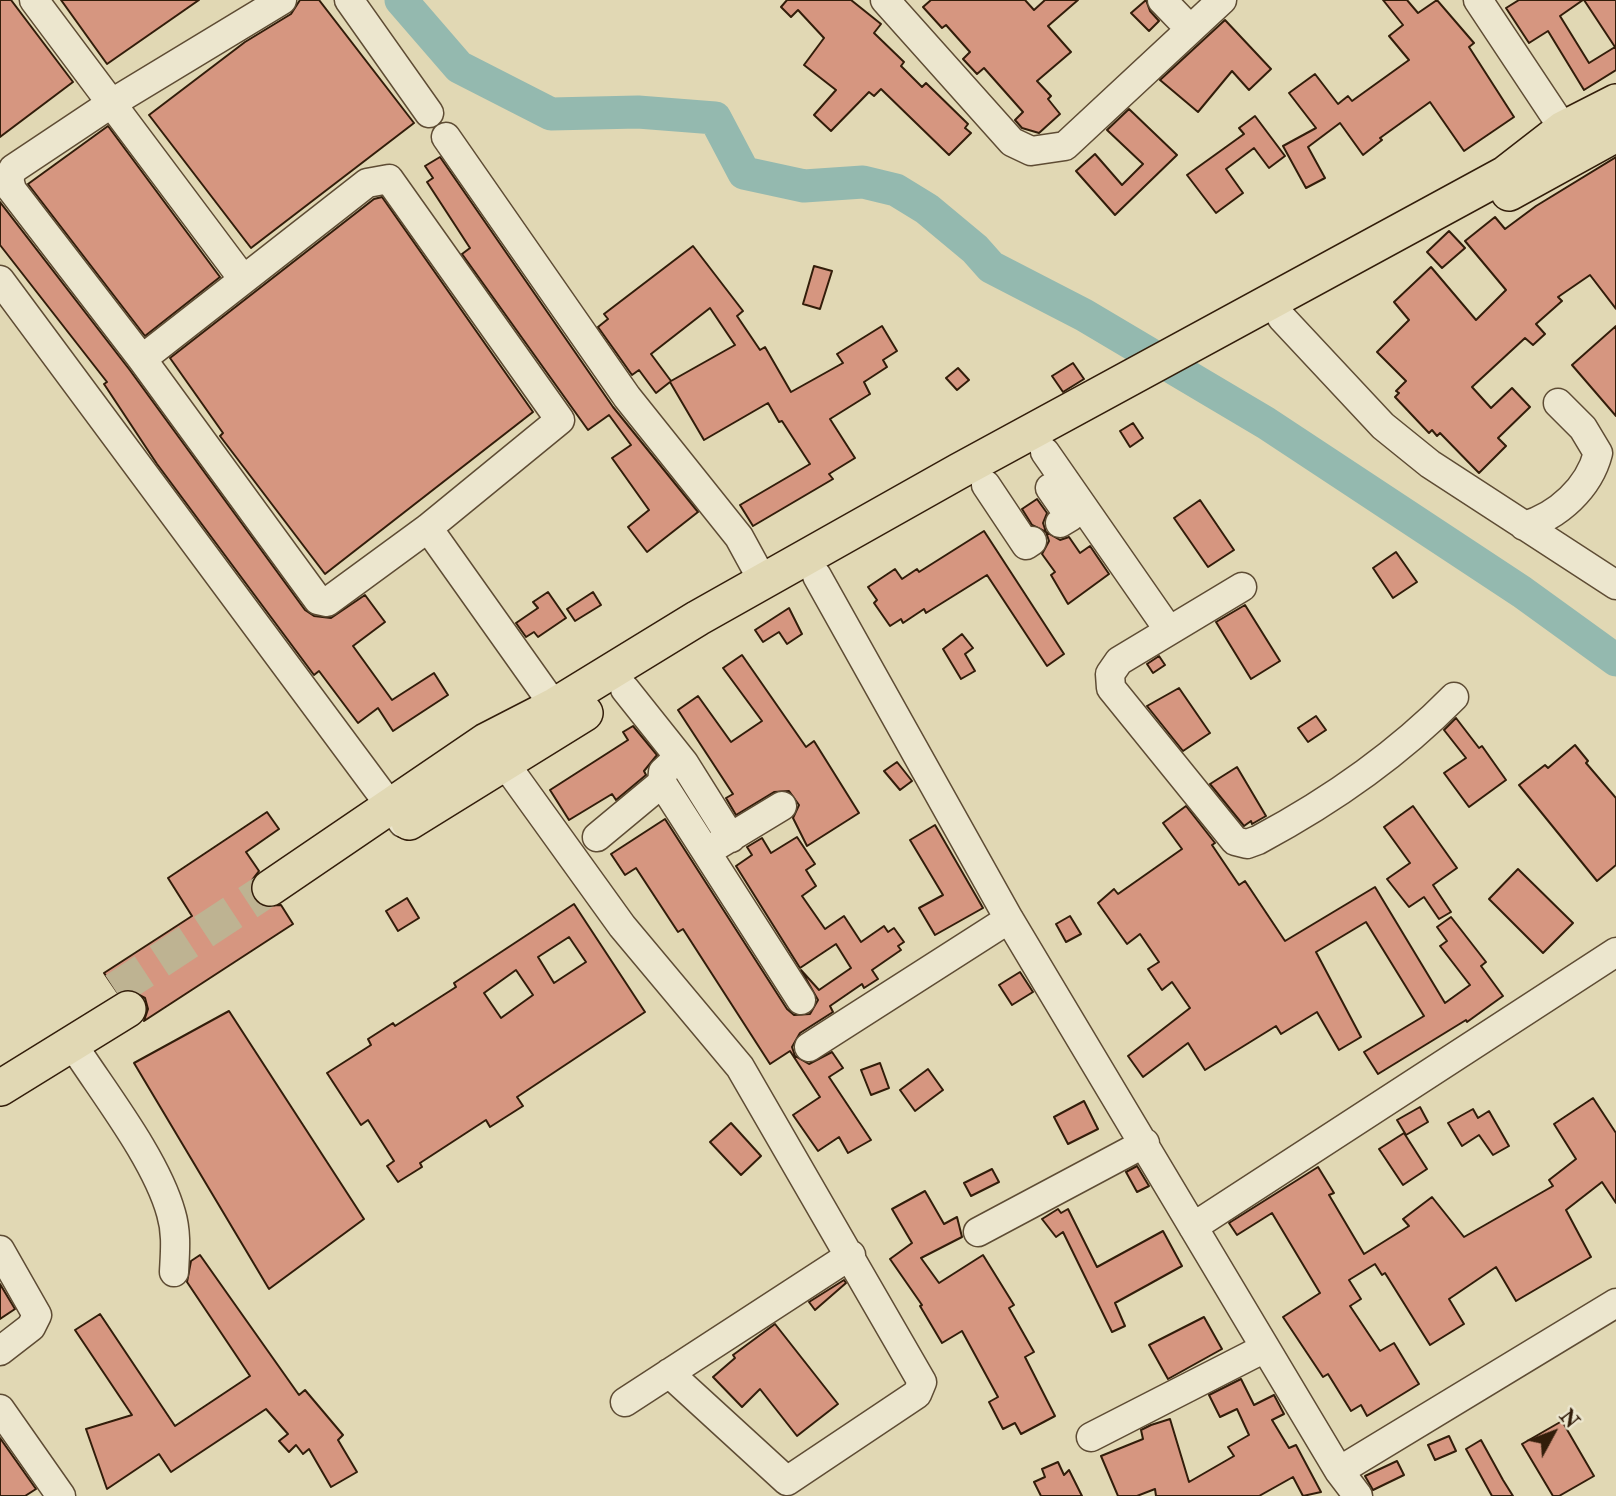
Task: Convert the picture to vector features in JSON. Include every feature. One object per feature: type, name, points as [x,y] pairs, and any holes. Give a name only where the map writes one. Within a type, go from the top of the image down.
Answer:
[{"type":"main road","points":[[398,816],[432,806],[506,765],[561,714],[763,581],[1168,371],[1282,318],[1572,141],[1616,102]]},
{"type":"main road","points":[[276,898],[398,816],[486,741],[625,689],[817,576],[1038,456],[1168,371],[1506,174],[1572,141],[1616,134]]},
{"type":"main road","points":[[0,1059],[121,1000],[73,1045],[0,1088]]},
{"type":"street","points":[[34,0],[243,279]]},
{"type":"street","points":[[142,359],[367,183],[389,179],[560,420],[428,528],[327,601],[318,600],[142,359],[12,190],[9,179],[13,169],[111,103],[282,0]]},
{"type":"street","points":[[349,0],[429,114]]},
{"type":"street","points":[[885,0],[1012,142],[1031,151],[1065,146],[1222,0]]},
{"type":"street","points":[[1162,0],[1191,29]]},
{"type":"street","points":[[1478,0],[1572,141]]},
{"type":"street","points":[[446,138],[627,397],[739,537],[763,581]]},
{"type":"street","points":[[0,280],[354,761],[398,816]]},
{"type":"street","points":[[1282,318],[1383,426],[1430,464],[1616,585]]},
{"type":"street","points":[[1524,526],[1549,518],[1594,469],[1598,453],[1583,428],[1558,403]]},
{"type":"street","points":[[1038,456],[1070,517],[1060,523]]},
{"type":"street","points":[[1038,456],[1168,629]]},
{"type":"street","points":[[986,485],[1026,545],[1032,541]]},
{"type":"street","points":[[428,528],[561,714]]},
{"type":"street","points":[[817,576],[1009,919],[1339,1471],[1358,1496]]},
{"type":"street","points":[[1242,587],[1168,629],[1119,661],[1110,674],[1111,688],[1235,841],[1247,844],[1297,820],[1396,753],[1454,697]]},
{"type":"street","points":[[625,689],[679,757],[719,844],[801,1000]]},
{"type":"street","points":[[679,757],[663,772],[662,783],[677,810],[719,844]]},
{"type":"street","points":[[506,765],[622,926],[740,1067],[851,1255],[922,1381],[922,1389],[787,1481],[669,1373]]},
{"type":"street","points":[[597,837],[662,783]]},
{"type":"street","points":[[719,844],[782,806]]},
{"type":"street","points":[[809,1047],[1009,919]]},
{"type":"street","points":[[1193,1227],[1616,951]]},
{"type":"street","points":[[73,1045],[162,1187],[172,1215],[176,1243],[174,1272]]},
{"type":"street","points":[[978,1232],[1145,1143]]},
{"type":"street","points":[[0,1250],[37,1315],[32,1327],[0,1351]]},
{"type":"street","points":[[625,1402],[851,1255]]},
{"type":"street","points":[[1339,1471],[1616,1303]]},
{"type":"street","points":[[1091,1437],[1265,1348]]},
{"type":"street","points":[[0,1409],[61,1496]]},
{"type":"building","points":[[0,0],[11,0],[73,82],[0,137]]},
{"type":"building","points":[[61,0],[199,0],[107,64]]},
{"type":"building","points":[[300,0],[319,0],[414,123],[251,248],[149,115],[245,42],[291,14]]},
{"type":"building","points":[[787,0],[851,0],[881,24],[874,33],[904,62],[901,66],[922,87],[926,83],[968,124],[965,128],[971,133],[949,155],[881,89],[874,96],[869,92],[831,131],[814,115],[836,90],[804,65],[824,38],[798,10],[791,17],[781,7]]},
{"type":"building","points":[[931,0],[1025,0],[1034,10],[1045,0],[1078,0],[1048,26],[1071,52],[1037,81],[1051,96],[1048,99],[1060,114],[1039,133],[1022,128],[1015,120],[1023,112],[984,68],[977,74],[963,59],[970,52],[946,25],[942,28],[923,7]]},
{"type":"building","points":[[1146,0],[1150,11],[1159,21],[1149,31],[1131,13]]},
{"type":"building","points":[[1383,0],[1407,0],[1418,13],[1437,0],[1474,43],[1469,47],[1514,117],[1464,151],[1430,102],[1380,138],[1382,140],[1363,155],[1340,123],[1308,147],[1325,178],[1306,188],[1283,146],[1316,128],[1289,93],[1315,74],[1338,104],[1348,96],[1352,101],[1409,60],[1389,36],[1403,25]]},
{"type":"building","points":[[1519,0],[1583,0],[1560,16],[1589,63],[1615,47],[1584,0],[1616,0],[1616,70],[1584,90],[1548,31],[1529,43],[1506,8]]},
{"type":"building","points":[[1225,20],[1271,69],[1249,90],[1232,71],[1198,112],[1160,80]]},
{"type":"building","points":[[1129,109],[1177,155],[1115,215],[1076,171],[1095,154],[1122,185],[1143,164],[1107,130]]},
{"type":"building","points":[[1255,116],[1285,156],[1269,168],[1254,148],[1226,169],[1243,193],[1216,213],[1187,175],[1244,134],[1239,128]]},
{"type":"building","points":[[108,126],[220,277],[145,336],[28,184]]},
{"type":"building","points":[[440,157],[613,407],[698,512],[647,552],[628,527],[649,510],[612,458],[631,445],[609,415],[588,430],[462,254],[470,248],[427,182],[433,178],[425,166]]},
{"type":"building","points":[[1616,157],[1616,309],[1590,275],[1558,297],[1562,301],[1536,324],[1545,334],[1533,345],[1525,338],[1472,387],[1491,408],[1512,388],[1530,407],[1498,438],[1506,446],[1479,473],[1440,433],[1437,436],[1432,430],[1429,433],[1395,397],[1399,393],[1396,391],[1406,381],[1377,352],[1409,320],[1394,302],[1431,267],[1476,320],[1506,290],[1465,241],[1495,217],[1505,229],[1536,206]]},
{"type":"building","points":[[382,197],[533,412],[325,574],[220,436],[223,433],[170,358],[374,199]]},
{"type":"building","points":[[0,202],[129,369],[305,610],[314,616],[331,618],[365,595],[385,622],[353,646],[392,700],[434,673],[448,695],[393,731],[378,708],[358,723],[319,671],[314,675],[157,464],[104,384],[107,382],[0,245]]},
{"type":"building","points":[[1449,231],[1465,248],[1442,268],[1427,252]]},
{"type":"building","points":[[693,246],[743,311],[737,316],[760,350],[765,347],[791,392],[843,363],[837,354],[882,326],[897,351],[883,360],[887,367],[864,382],[870,394],[830,419],[855,458],[829,474],[833,479],[753,526],[740,505],[810,464],[782,421],[779,422],[768,403],[704,440],[670,382],[656,393],[639,370],[632,375],[598,327],[608,319],[604,314]],"holes":[[[710,308],[735,345],[671,381],[651,354]]]},
{"type":"building","points":[[814,266],[832,271],[820,309],[803,304]]},
{"type":"building","points":[[1616,326],[1616,416],[1572,365]]},
{"type":"building","points":[[1073,363],[1084,379],[1063,392],[1052,376]]},
{"type":"building","points":[[958,368],[969,380],[957,390],[946,378]]},
{"type":"building","points":[[1133,423],[1143,438],[1130,447],[1120,431]]},
{"type":"building","points":[[1037,499],[1047,513],[1043,523],[1046,532],[1032,525],[1022,509]]},
{"type":"building","points":[[1200,500],[1234,550],[1208,567],[1174,518]]},
{"type":"building","points":[[984,531],[1064,654],[1047,666],[987,575],[926,613],[924,609],[903,623],[901,619],[890,626],[874,603],[877,600],[868,587],[895,569],[902,579],[917,569],[919,572]]},
{"type":"building","points":[[1046,532],[1060,540],[1069,537],[1080,553],[1090,546],[1109,574],[1068,604],[1051,575],[1055,572],[1042,554],[1049,541]]},
{"type":"building","points":[[1396,552],[1417,582],[1393,598],[1373,568]]},
{"type":"building","points":[[548,592],[566,618],[538,637],[534,632],[526,637],[516,623],[538,608],[533,602]]},
{"type":"building","points":[[593,592],[601,605],[575,621],[567,609]]},
{"type":"building","points":[[1245,605],[1280,661],[1251,679],[1216,622]]},
{"type":"building","points":[[789,608],[802,634],[787,644],[779,632],[763,642],[755,630]]},
{"type":"building","points":[[962,634],[973,648],[965,654],[975,671],[961,679],[943,649]]},
{"type":"building","points":[[742,655],[806,747],[814,741],[859,813],[807,846],[793,818],[799,805],[789,791],[774,792],[736,815],[726,798],[733,794],[678,710],[698,696],[731,742],[762,721],[723,668]]},
{"type":"building","points":[[1159,656],[1165,665],[1153,673],[1147,664]]},
{"type":"building","points":[[1179,688],[1210,733],[1183,751],[1147,706]]},
{"type":"building","points":[[1316,716],[1326,730],[1308,742],[1298,728]]},
{"type":"building","points":[[1456,718],[1479,748],[1482,746],[1506,780],[1469,807],[1444,773],[1466,758],[1444,730]]},
{"type":"building","points":[[633,726],[657,755],[644,771],[646,775],[616,800],[612,794],[569,820],[550,790],[628,740],[623,732]]},
{"type":"building","points":[[1575,745],[1588,761],[1586,763],[1616,798],[1616,865],[1597,881],[1519,785],[1545,765],[1548,768]]},
{"type":"building","points":[[897,762],[912,781],[900,790],[884,771]]},
{"type":"building","points":[[1237,767],[1266,816],[1244,826],[1210,784]]},
{"type":"building","points":[[1186,806],[1215,843],[1212,845],[1239,885],[1245,881],[1285,941],[1375,887],[1445,1003],[1470,985],[1440,946],[1447,941],[1437,927],[1451,917],[1486,962],[1481,966],[1503,996],[1467,1022],[1466,1020],[1378,1074],[1364,1052],[1424,1016],[1366,922],[1316,952],[1361,1037],[1339,1050],[1317,1012],[1281,1034],[1276,1026],[1205,1070],[1188,1043],[1143,1077],[1128,1056],[1190,1008],[1172,982],[1162,990],[1148,969],[1159,962],[1140,934],[1127,944],[1098,903],[1114,889],[1118,894],[1182,849],[1163,823]]},
{"type":"building","points":[[1413,806],[1457,868],[1433,885],[1451,912],[1439,919],[1424,897],[1409,907],[1387,879],[1410,863],[1384,827]]},
{"type":"building","points":[[267,812],[279,829],[246,852],[259,871],[252,880],[250,890],[254,900],[262,906],[281,905],[293,924],[144,1021],[148,1009],[145,998],[128,989],[117,992],[104,973],[192,916],[168,878]]},
{"type":"building","points":[[665,819],[787,1009],[794,1015],[810,1014],[818,1000],[801,970],[819,990],[851,968],[836,944],[800,968],[736,866],[752,855],[747,847],[762,838],[771,853],[797,837],[815,864],[806,870],[816,886],[802,896],[825,929],[844,916],[861,942],[884,926],[888,932],[894,928],[904,942],[898,946],[901,950],[872,970],[878,979],[864,988],[862,984],[830,1006],[833,1012],[800,1033],[792,1047],[795,1056],[809,1064],[832,1052],[843,1068],[829,1077],[871,1140],[848,1153],[839,1137],[818,1151],[793,1115],[820,1097],[790,1051],[770,1064],[683,929],[678,932],[636,868],[625,875],[611,854]]},
{"type":"building","points":[[935,825],[983,908],[935,935],[919,908],[943,895],[910,840]]},
{"type":"building","points":[[1518,869],[1573,923],[1543,953],[1489,899]]},
{"type":"building","points":[[407,898],[419,918],[398,931],[386,911]]},
{"type":"building","points":[[574,904],[645,1012],[517,1097],[523,1106],[490,1127],[486,1120],[420,1163],[422,1167],[398,1182],[387,1166],[394,1161],[368,1120],[361,1125],[327,1073],[371,1045],[368,1039],[393,1023],[395,1026],[456,987],[454,983]],"holes":[[[569,937],[586,962],[554,983],[538,957]],[[516,970],[533,995],[501,1018],[484,993]]]},
{"type":"building","points":[[1070,916],[1081,934],[1066,942],[1056,924]]},
{"type":"building","points":[[1020,972],[1033,992],[1012,1005],[999,985]]},
{"type":"building","points":[[229,1011],[364,1219],[269,1289],[134,1063]]},
{"type":"building","points":[[880,1063],[889,1088],[871,1095],[861,1070]]},
{"type":"building","points":[[928,1069],[943,1090],[915,1111],[900,1090]]},
{"type":"building","points":[[1593,1098],[1616,1133],[1616,1203],[1602,1182],[1566,1210],[1591,1257],[1516,1301],[1496,1267],[1449,1299],[1464,1324],[1430,1345],[1385,1273],[1382,1275],[1375,1264],[1349,1280],[1361,1299],[1350,1306],[1380,1351],[1394,1343],[1419,1384],[1367,1416],[1361,1405],[1351,1411],[1328,1374],[1323,1377],[1283,1317],[1320,1293],[1272,1213],[1237,1235],[1229,1223],[1318,1167],[1334,1193],[1329,1195],[1364,1254],[1409,1226],[1403,1219],[1432,1197],[1464,1237],[1553,1186],[1549,1180],[1576,1159],[1554,1124]]},
{"type":"building","points":[[1084,1101],[1098,1129],[1068,1144],[1054,1117]]},
{"type":"building","points":[[1420,1107],[1428,1122],[1406,1135],[1397,1120]]},
{"type":"building","points":[[1473,1109],[1478,1118],[1489,1111],[1509,1146],[1493,1155],[1479,1135],[1462,1146],[1448,1123]]},
{"type":"building","points":[[731,1123],[761,1156],[741,1175],[710,1142]]},
{"type":"building","points":[[1404,1133],[1427,1169],[1403,1185],[1379,1149]]},
{"type":"building","points":[[1137,1166],[1149,1186],[1137,1192],[1126,1172]]},
{"type":"building","points":[[992,1169],[999,1182],[971,1196],[964,1183]]},
{"type":"building","points":[[925,1191],[944,1224],[957,1217],[962,1237],[921,1258],[939,1283],[983,1255],[1014,1305],[1009,1308],[1034,1352],[1025,1357],[1055,1416],[1021,1434],[1015,1423],[1003,1429],[989,1402],[998,1397],[962,1331],[942,1343],[920,1306],[922,1305],[890,1259],[912,1243],[892,1209]]},
{"type":"building","points":[[1058,1209],[1061,1213],[1068,1209],[1097,1267],[1163,1231],[1182,1266],[1115,1303],[1125,1326],[1112,1332],[1063,1232],[1056,1237],[1042,1219]]},
{"type":"building","points":[[200,1255],[299,1395],[305,1390],[343,1435],[338,1440],[357,1472],[331,1487],[309,1449],[303,1454],[296,1445],[289,1452],[279,1441],[288,1434],[266,1409],[171,1472],[159,1454],[107,1489],[86,1429],[132,1415],[75,1330],[100,1314],[175,1426],[250,1376],[187,1282],[191,1261]]},
{"type":"building","points":[[844,1280],[846,1283],[815,1310],[809,1302]]},
{"type":"building","points":[[0,1284],[15,1309],[0,1319]]},
{"type":"building","points":[[1204,1317],[1222,1349],[1168,1379],[1149,1345]]},
{"type":"building","points":[[775,1324],[838,1404],[797,1436],[760,1389],[742,1407],[713,1377],[735,1358],[733,1355]]},
{"type":"building","points":[[1241,1379],[1254,1405],[1274,1395],[1284,1414],[1272,1420],[1289,1448],[1296,1445],[1321,1492],[1303,1496],[1293,1477],[1259,1496],[1156,1496],[1155,1489],[1137,1496],[1118,1496],[1101,1456],[1143,1439],[1141,1430],[1151,1425],[1170,1419],[1189,1482],[1234,1456],[1228,1447],[1249,1435],[1237,1409],[1220,1417],[1209,1395]]},
{"type":"building","points":[[1562,1421],[1594,1476],[1559,1496],[1553,1496],[1522,1444]]},
{"type":"building","points":[[1449,1436],[1456,1451],[1435,1460],[1428,1445]]},
{"type":"building","points":[[0,1438],[36,1489],[25,1496],[0,1496]]},
{"type":"building","points":[[1481,1440],[1513,1496],[1492,1496],[1466,1449]]},
{"type":"building","points":[[1397,1461],[1404,1475],[1373,1490],[1365,1476]]},
{"type":"building","points":[[1058,1462],[1064,1475],[1069,1470],[1082,1496],[1041,1496],[1034,1482],[1045,1477],[1042,1469]]},
{"type":"waterway","points":[[401,0],[459,67],[551,114],[638,112],[715,118],[744,173],[804,186],[863,182],[896,190],[927,209],[975,249],[991,267],[1084,315],[1266,423],[1522,592],[1616,660]]},
{"type":"tunnel","points":[[115,990],[270,888]]}]
